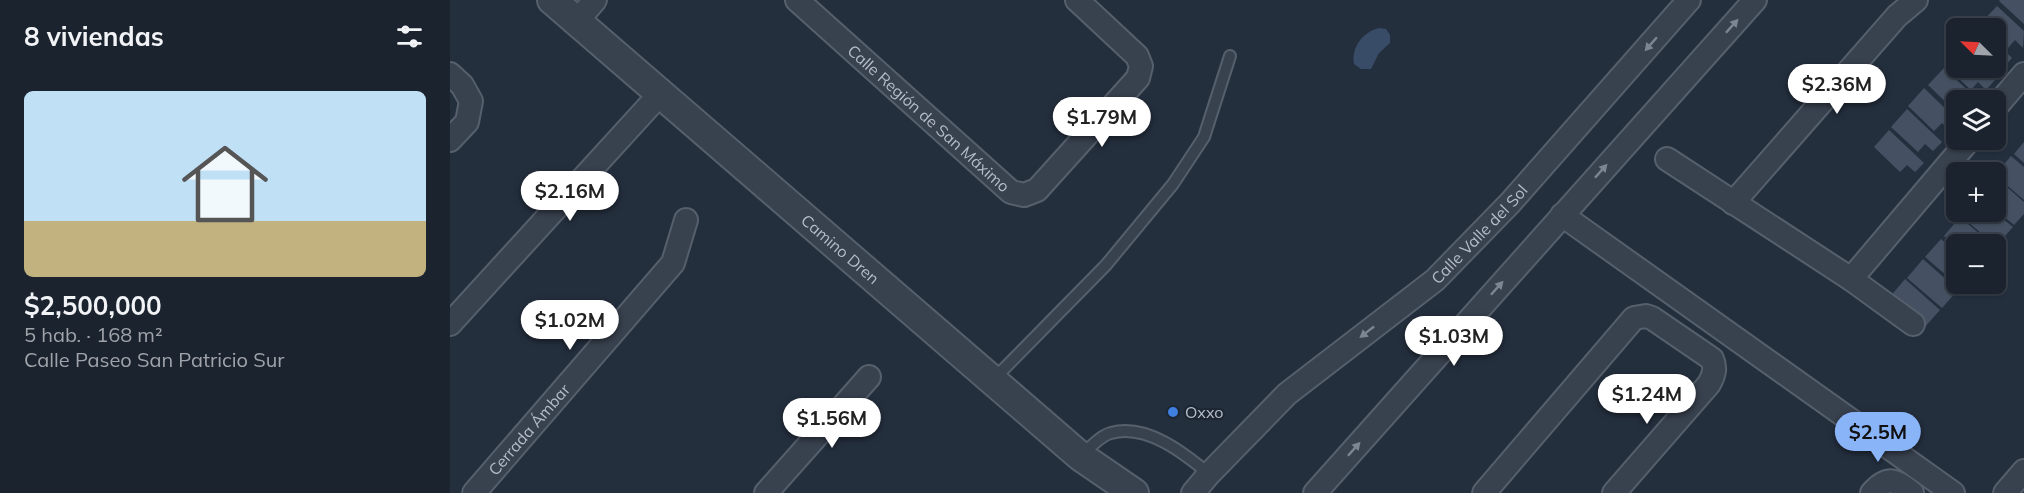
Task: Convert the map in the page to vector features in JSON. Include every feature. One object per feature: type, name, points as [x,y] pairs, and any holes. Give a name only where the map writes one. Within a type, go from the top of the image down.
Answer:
[{"type":"street","name":"Camino Dren","points":[[552,0],[586,10],[661,93],[1080,456],[1134,493]]},
{"type":"street","name":"Calle Región de San Máximo","points":[[797,0],[1011,192],[1024,195],[1036,190],[1138,78],[1141,66],[1137,56],[1077,0]]},
{"type":"street","name":"Calle Valle del Sol","points":[[1193,493],[1287,394],[1435,280],[1510,203],[1689,0]]},
{"type":"street","points":[[1315,493],[1755,0]]},
{"type":"street","points":[[1733,203],[1897,15],[1916,0]]},
{"type":"street","points":[[2006,95],[2024,74]]},
{"type":"street","points":[[450,75],[462,85],[471,101],[467,122],[450,140]]},
{"type":"street","points":[[450,324],[661,93]]},
{"type":"street","points":[[1851,279],[1961,150]]},
{"type":"street","points":[[1667,159],[1851,279],[1913,324]]},
{"type":"street","points":[[1562,215],[1953,493]]},
{"type":"street","name":"Cerrada Ámbar","points":[[474,493],[673,263],[686,220]]},
{"type":"street","points":[[1484,493],[1634,318],[1646,316],[1659,321],[1712,359],[1713,377],[1614,493]]},
{"type":"street","points":[[766,493],[869,377]]},
{"type":"street","points":[[2005,493],[2024,471]]},
{"type":"street","points":[[1872,493],[1880,484],[1893,481],[1912,493]]},
{"type":"lane","points":[[992,381],[1106,265],[1173,184],[1204,137],[1230,56]]},
{"type":"lane","points":[[1080,456],[1109,433],[1128,431],[1161,441],[1187,456],[1209,474]]},
{"type":"water","points":[[1379,28],[1386,29],[1390,35],[1390,43],[1379,53],[1371,69],[1361,69],[1354,64],[1356,46],[1368,33]]},
{"type":"building","points":[[2024,0],[2024,24],[1999,1]]},
{"type":"building","points":[[1997,6],[2024,31],[2023,48],[2015,40],[2008,48],[2006,46],[2006,18],[1986,18]]},
{"type":"building","points":[[2006,52],[2012,58],[2006,65]]},
{"type":"building","points":[[1944,68],[1946,78],[1955,78],[1967,90],[1946,90],[1946,102],[1928,85]]},
{"type":"building","points":[[1958,78],[1993,78],[1995,80],[1986,90],[1978,82],[1971,90]]},
{"type":"building","points":[[1924,88],[1946,109],[1946,126],[1942,123],[1934,131],[1908,106]]},
{"type":"building","points":[[1907,109],[1942,142],[1933,151],[1925,144],[1918,152],[1891,127]]},
{"type":"building","points":[[1889,130],[1924,163],[1915,172],[1907,165],[1900,172],[1874,147]]},
{"type":"building","points":[[2024,142],[2024,163],[2014,154]]},
{"type":"building","points":[[2011,156],[2024,167],[2024,200],[2006,184],[2006,162]]},
{"type":"building","points":[[2006,186],[2024,202],[2024,214],[2014,225],[2006,218]]},
{"type":"building","points":[[2006,221],[2013,227],[2006,235],[1982,234],[1968,222]]},
{"type":"building","points":[[1956,222],[1966,222],[1980,234],[1946,234],[1946,238],[1944,236]]},
{"type":"building","points":[[1941,239],[1946,243],[1946,275],[1925,257]]},
{"type":"building","points":[[1923,259],[1946,279],[1946,294],[1954,294],[1942,308],[1907,278]]},
{"type":"building","points":[[1905,279],[1940,310],[1924,328],[1889,298]]},
{"type":"place","name":"Oxxo","points":[[1173,412]]}]
